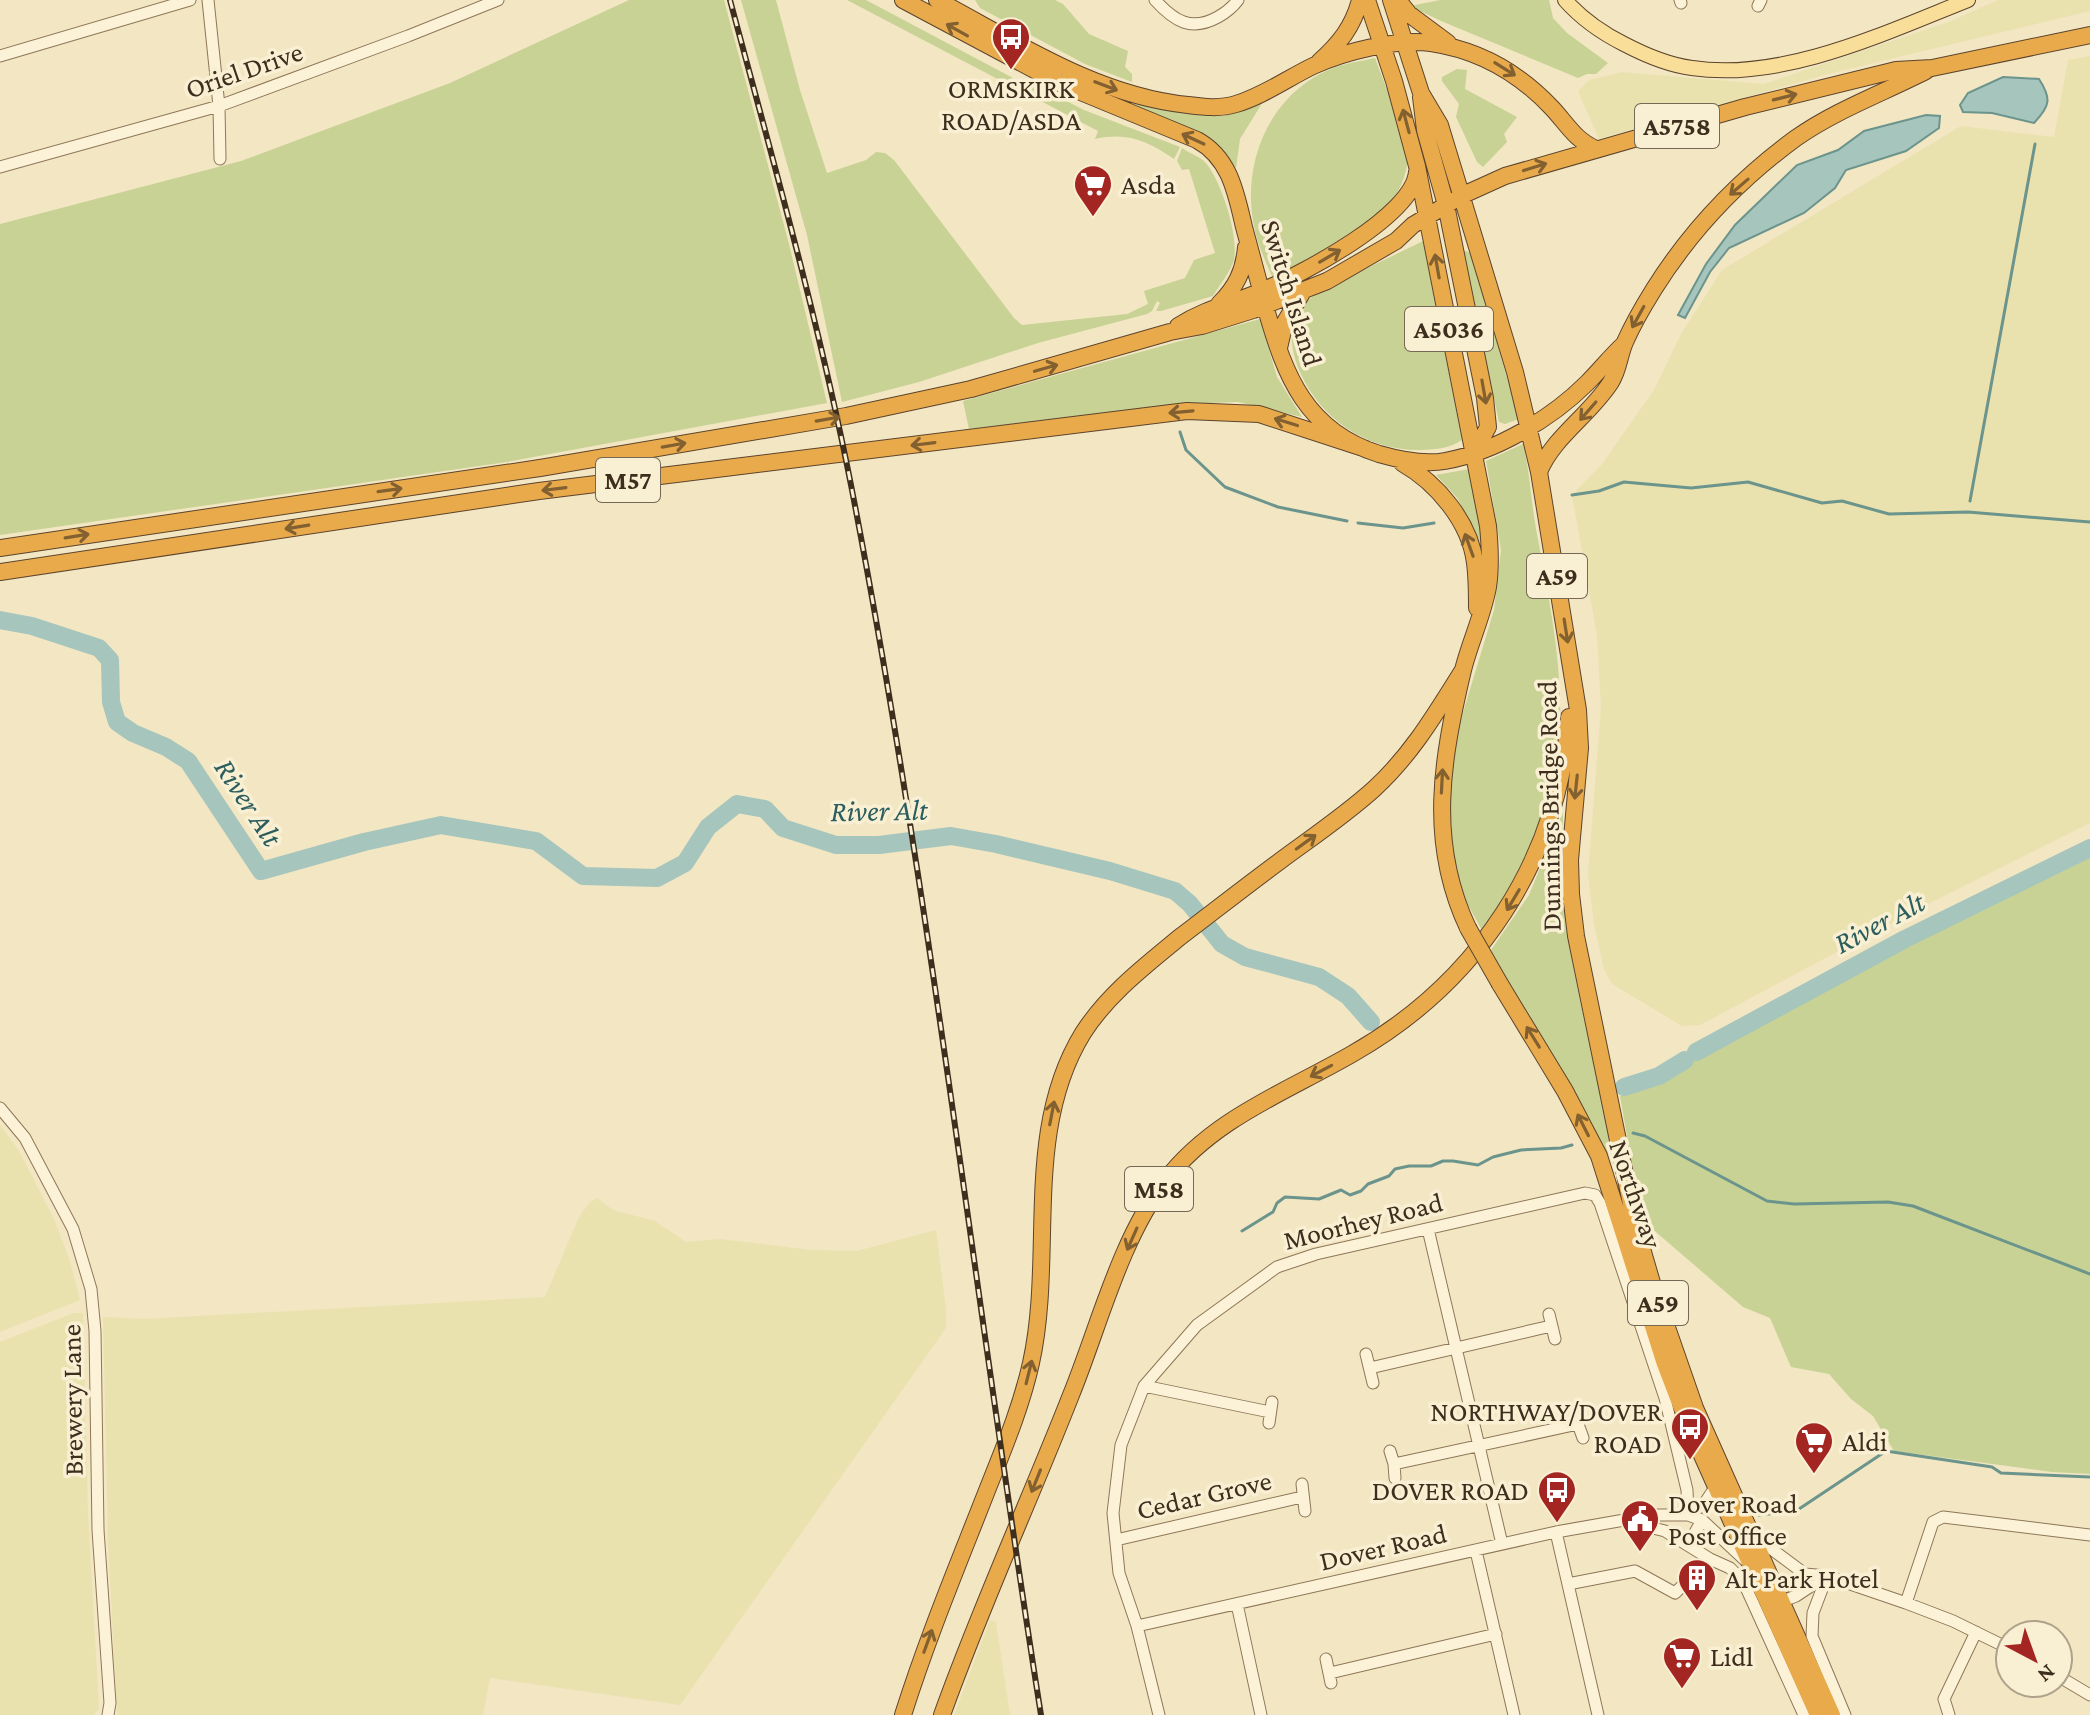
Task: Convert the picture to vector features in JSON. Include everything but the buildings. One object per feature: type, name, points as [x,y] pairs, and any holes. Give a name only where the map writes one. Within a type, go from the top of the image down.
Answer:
[{"type":"highway","name":"Switch Island","points":[[903,0],[1059,83],[1205,144],[1226,167],[1278,351],[1293,385],[1314,413],[1366,449],[1396,459],[1445,461],[1474,452],[1529,429],[1587,383],[1624,344]]},
{"type":"highway","points":[[937,0],[1088,79],[1147,99],[1225,107],[1256,96],[1315,65],[1338,45],[1350,27],[1360,0]]},
{"type":"highway","name":"A5036","points":[[1367,0],[1394,81],[1417,166],[1488,526],[1488,589],[1477,622]]},
{"type":"highway","name":"A5036","points":[[1391,0],[1421,93],[1440,125],[1463,195],[1529,429]]},
{"type":"highway","name":"A5758","points":[[1398,0],[1425,27],[1454,48]]},
{"type":"highway","name":"A5758","points":[[1396,241],[1446,205],[1505,176],[1775,99],[1896,70],[1932,68],[2090,35]]},
{"type":"highway","name":"A5758","points":[[1404,43],[1428,42],[1492,61],[1516,75],[1554,110],[1576,138],[1596,149]]},
{"type":"highway","points":[[1315,65],[1404,43]]},
{"type":"highway","name":"A5758","points":[[1539,472],[1551,448],[1578,423],[1605,390],[1617,371],[1624,344],[1680,250],[1730,194],[1797,138],[1932,68]]},
{"type":"highway","points":[[1421,93],[1425,130],[1446,205],[1485,398],[1488,427],[1474,452]]},
{"type":"highway","points":[[1263,299],[1341,250],[1383,219],[1407,196],[1416,179],[1417,166]]},
{"type":"highway","points":[[1396,241],[1431,233],[1452,234],[1472,242],[1480,251]]},
{"type":"highway","name":"M57","points":[[1215,307],[1236,286],[1242,272],[1247,239]]},
{"type":"highway","name":"Switch Island","points":[[1263,299],[1303,292],[1396,241]]},
{"type":"highway","points":[[1278,351],[1285,322],[1303,292]]},
{"type":"highway","name":"M57","points":[[1170,332],[1199,312],[1263,299]]},
{"type":"highway","name":"M57","points":[[0,548],[540,468],[846,416],[971,389],[1170,332],[1202,326],[1263,299]]},
{"type":"highway","name":"M57","points":[[0,572],[539,491],[1187,411],[1221,410],[1259,414],[1366,449]]},
{"type":"highway","points":[[1469,425],[1529,429]]},
{"type":"highway","name":"Dunnings Bridge Road","points":[[1529,429],[1539,472],[1578,710],[1580,748],[1570,860],[1571,894],[1576,936],[1606,1088]]},
{"type":"highway","name":"A59","points":[[1396,459],[1417,471],[1443,497],[1466,535],[1475,560],[1477,622],[1463,670]]},
{"type":"highway","points":[[903,1715],[937,1616],[1015,1418],[1031,1365],[1042,1276],[1047,1146],[1058,1087],[1083,1033],[1102,1008],[1147,964],[1340,817],[1389,775],[1424,734],[1463,670]]},
{"type":"highway","name":"Northway","points":[[1463,670],[1446,746],[1442,802],[1443,834],[1451,885],[1468,928],[1565,1091],[1599,1156],[1665,1364],[1716,1486],[1752,1535],[1818,1715]]},
{"type":"highway","name":"M58","points":[[942,1715],[1127,1249],[1157,1192],[1187,1155],[1216,1131],[1251,1108],[1378,1038],[1425,1002],[1473,957],[1518,892],[1548,825],[1563,771],[1573,681]]},
{"type":"highway","name":"Northway","points":[[1606,1088],[1636,1228],[1655,1293],[1751,1566],[1775,1599],[1832,1715]]},
{"type":"main road","points":[[1565,0],[1601,31],[1634,49],[1675,65],[1712,70],[1757,67],[1819,55],[1968,0]]},
{"type":"street","points":[[0,56],[190,0]]},
{"type":"street","points":[[208,0],[219,106],[220,159]]},
{"type":"street","name":"Oriel Drive","points":[[0,167],[219,106],[498,0]]},
{"type":"street","points":[[1155,0],[1172,18],[1189,26],[1210,21],[1232,9],[1238,0]]},
{"type":"street","name":"Brewery Lane","points":[[0,1108],[25,1138],[73,1229],[91,1289],[95,1331],[98,1530],[110,1703],[108,1715]]},
{"type":"street","name":"Moorhey Road","points":[[1159,1715],[1137,1626],[1119,1573],[1113,1513],[1121,1445],[1144,1386],[1197,1325],[1277,1267],[1316,1254],[1585,1193],[1593,1194]]},
{"type":"street","name":"Northway","points":[[1593,1194],[1600,1203],[1665,1398],[1687,1490],[1688,1515]]},
{"type":"street","points":[[1428,1229],[1502,1544]]},
{"type":"street","points":[[1370,1368],[1456,1348],[1550,1320],[1555,1339]]},
{"type":"street","points":[[1366,1354],[1373,1383]]},
{"type":"street","points":[[1144,1386],[1271,1412]]},
{"type":"street","points":[[1394,1464],[1479,1447],[1577,1418],[1583,1438]]},
{"type":"street","points":[[1390,1451],[1395,1478]]},
{"type":"street","name":"Cedar Grove","points":[[1302,1484],[1305,1511]]},
{"type":"street","points":[[1688,1515],[1704,1504],[1716,1486]]},
{"type":"street","name":"Cedar Grove","points":[[1116,1540],[1302,1497]]},
{"type":"street","points":[[1688,1545],[1702,1520],[1734,1511]]},
{"type":"street","name":"Dover Road","points":[[1137,1626],[1556,1532],[1653,1515],[1688,1515],[1702,1520],[1751,1566]]},
{"type":"street","points":[[1665,1531],[1669,1515]]},
{"type":"street","points":[[1906,1603],[1933,1522],[1943,1517],[2090,1535]]},
{"type":"street","points":[[1620,1520],[1665,1531],[1730,1568],[1743,1581],[1804,1715]]},
{"type":"street","points":[[1556,1532],[1598,1715]]},
{"type":"street","points":[[1752,1535],[1805,1574],[1827,1576],[1906,1603],[1994,1641]]},
{"type":"street","points":[[1476,1551],[1514,1715]]},
{"type":"street","points":[[1568,1584],[1635,1571],[1675,1593],[1710,1559]]},
{"type":"street","points":[[1775,1599],[1805,1574]]},
{"type":"street","points":[[1775,1599],[1827,1576]]},
{"type":"street","points":[[1827,1576],[1813,1613],[1812,1636],[1845,1715]]},
{"type":"street","points":[[1237,1604],[1261,1715]]},
{"type":"street","points":[[1949,1715],[1944,1699],[1976,1632]]},
{"type":"street","points":[[1326,1659],[1330,1678],[1496,1634]]},
{"type":"shaded area","points":[[1998,0],[2090,0],[2090,11],[1828,74],[1599,139],[1578,91],[1589,80],[1622,72],[1764,84],[1951,21]]},
{"type":"shaded area","points":[[2090,56],[2090,823],[1908,914],[1700,1025],[1682,1026],[1612,984],[1604,969],[1594,925],[1588,874],[1601,707],[1597,635],[1572,495],[1602,464],[1654,390],[1681,334],[1722,270],[1961,126],[2054,137],[2068,60]]},
{"type":"shaded area","points":[[0,1125],[19,1151],[54,1219],[80,1300],[0,1332]]},
{"type":"shaded area","points":[[597,1198],[613,1210],[655,1221],[686,1242],[719,1239],[812,1250],[857,1251],[936,1230],[946,1328],[680,1705],[490,1678],[483,1715],[117,1715],[108,1539],[103,1317],[144,1319],[545,1297],[579,1217]]},
{"type":"shaded area","points":[[74,1313],[83,1313],[88,1514],[99,1708],[94,1715],[0,1715],[0,1342]]},
{"type":"shaded area","points":[[990,1620],[996,1622],[1010,1715],[954,1715]]},
{"type":"green space","points":[[629,0],[724,0],[789,244],[827,403],[507,462],[0,535],[0,224],[241,161],[450,83]]},
{"type":"green space","points":[[741,0],[776,0],[800,90],[827,173],[866,160],[876,152],[885,153],[894,160],[1022,325],[1127,314],[1148,304],[1144,291],[1185,278],[1194,260],[1215,253],[1189,169],[1182,170],[1177,161],[1182,148],[1204,161],[1223,195],[1234,240],[1235,253],[1229,272],[1213,296],[1161,311],[1156,311],[1160,303],[1157,301],[1147,314],[842,402],[807,235]]},
{"type":"green space","points":[[847,0],[866,0],[1013,78],[1009,85]]},
{"type":"green space","points":[[975,0],[1055,0],[1063,4],[1089,34],[1128,51],[1125,67],[1132,74],[1132,82],[1085,64],[980,8]]},
{"type":"green space","points":[[1440,0],[1549,0],[1553,18],[1567,33],[1608,63],[1596,74],[1578,78],[1410,6]]},
{"type":"green space","points":[[1375,58],[1407,155],[1400,188],[1386,205],[1356,229],[1273,279],[1257,239],[1251,202],[1252,178],[1265,132],[1292,94],[1311,79],[1338,66]]},
{"type":"green space","points":[[1457,69],[1467,70],[1465,89],[1517,117],[1504,134],[1507,142],[1483,167],[1477,162],[1456,117],[1459,104],[1442,81],[1442,77]]},
{"type":"green space","points":[[1016,79],[1084,110],[1180,147],[1174,159],[1137,140],[1117,137],[1095,139],[1098,131],[1012,86]]},
{"type":"green space","points":[[1264,100],[1240,139],[1236,168],[1221,151],[1131,109],[1133,104],[1224,116]]},
{"type":"green space","points":[[1423,241],[1462,440],[1438,449],[1401,449],[1383,445],[1348,429],[1320,405],[1300,372],[1292,346],[1292,329],[1298,312],[1310,299]]},
{"type":"green space","points":[[1463,250],[1471,253],[1519,419],[1505,424],[1499,422]]},
{"type":"green space","points":[[1260,319],[1277,377],[1302,417],[1238,402],[1182,404],[969,429],[963,401]]},
{"type":"green space","points":[[1523,444],[1555,638],[1559,674],[1559,747],[1554,783],[1538,834],[1483,932],[1467,903],[1453,862],[1450,797],[1455,739],[1494,610],[1501,550],[1486,461]]},
{"type":"green space","points":[[1469,469],[1480,514],[1481,545],[1458,499],[1436,475]]},
{"type":"green space","points":[[1563,812],[1563,898],[1572,962],[1611,1152],[1603,1154],[1491,950],[1529,895]]},
{"type":"green space","points":[[2090,855],[2090,1474],[2052,1472],[1894,1451],[1873,1416],[1851,1399],[1829,1374],[1791,1367],[1770,1318],[1743,1307],[1642,1220],[1620,1096],[1651,1087],[1708,1050],[1792,1009],[1904,946]]},
{"type":"water","points":[[2003,77],[2039,79],[2047,102],[2034,123],[1992,113],[1963,112],[1960,105],[1968,93]]},
{"type":"water","points":[[1926,115],[1940,116],[1939,128],[1906,151],[1846,170],[1835,188],[1804,213],[1729,248],[1710,272],[1685,318],[1678,315],[1706,264],[1735,225],[1797,165],[1838,150],[1864,131]]},
{"type":"waterway","points":[[1970,501],[2035,144]]},
{"type":"waterway","points":[[1180,432],[1186,450],[1225,487],[1278,507],[1347,521]]},
{"type":"waterway","points":[[1572,495],[1599,491],[1624,482],[1691,488],[1748,482],[1822,503],[1842,501],[1889,514],[1968,512],[2090,522]]},
{"type":"waterway","points":[[1358,523],[1403,528],[1434,523]]},
{"type":"waterway","name":"River Alt","points":[[0,620],[32,626],[99,648],[110,660],[111,702],[117,722],[188,761],[261,871],[364,842],[441,825],[536,841],[583,876],[657,878],[685,863],[708,827],[737,804],[765,809],[783,828],[836,845],[879,845],[951,836],[1110,871],[1175,891],[1190,904],[1222,944],[1245,957],[1319,977],[1348,996],[1371,1022]]},
{"type":"waterway","name":"River Alt","points":[[1696,1052],[1905,939],[2090,848]]},
{"type":"waterway","name":"River Alt","points":[[1624,1087],[1659,1076],[1685,1060]]},
{"type":"waterway","points":[[1633,1133],[1645,1136],[1767,1201],[1794,1204],[1888,1202],[1913,1206],[2090,1274]]},
{"type":"waterway","points":[[1242,1231],[1273,1212],[1277,1203],[1285,1197],[1319,1199],[1341,1190],[1350,1195],[1389,1176],[1395,1169],[1431,1166],[1443,1161],[1478,1165],[1493,1157],[1521,1150],[1572,1145]]},
{"type":"waterway","points":[[1759,1515],[1796,1511],[1886,1451],[1992,1467],[2001,1473],[2090,1477]]},
{"type":"railway","points":[[730,0],[825,363],[879,638],[929,945],[1041,1715]]},
{"type":"place","name":"ORMSKIRK ROAD/ASDA","points":[[1011,71]]},
{"type":"place","name":"Asda","points":[[1093,218]]},
{"type":"place","name":"NORTHWAY/DOVER ROAD","points":[[1690,1461]]},
{"type":"place","name":"Aldi","points":[[1814,1475]]},
{"type":"place","name":"DOVER ROAD","points":[[1557,1524]]},
{"type":"place","name":"Dover Road Post Office","points":[[1640,1553]]},
{"type":"place","name":"Alt Park Hotel","points":[[1697,1612]]},
{"type":"place","name":"Lidl","points":[[1682,1690]]}]
